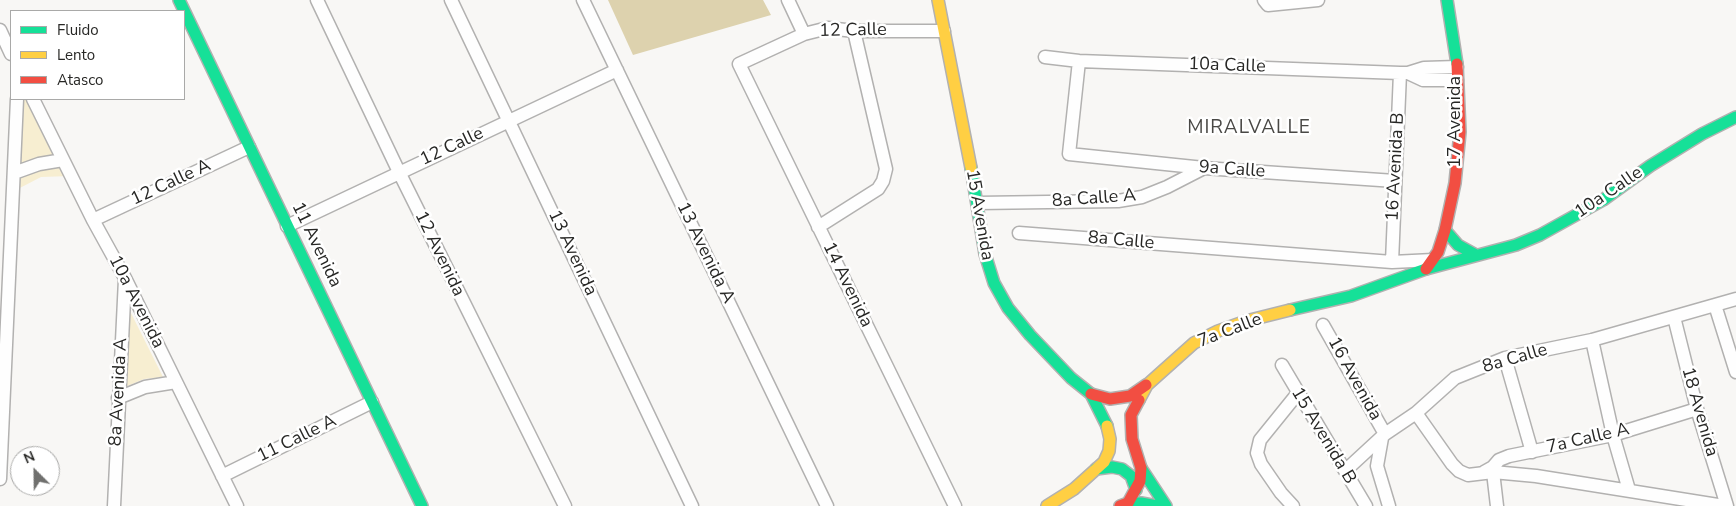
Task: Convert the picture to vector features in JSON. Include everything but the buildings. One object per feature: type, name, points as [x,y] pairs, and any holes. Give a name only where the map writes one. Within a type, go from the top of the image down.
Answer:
[{"type":"main road","name":"15 Avenida","points":[[938,0],[978,203],[985,254],[994,283],[1008,308],[1030,335],[1071,378],[1091,394]]},
{"type":"main road","name":"17 Avenida","points":[[1430,265],[1438,252],[1445,230],[1455,183],[1460,132],[1457,73],[1447,0]]},
{"type":"main road","name":"11 Avenida","points":[[185,14],[422,506]]},
{"type":"main road","name":"10a Calle","points":[[1430,265],[1516,245],[1549,231],[1603,200],[1658,161],[1702,134],[1736,117]]},
{"type":"main road","points":[[1445,230],[1458,245],[1476,255]]},
{"type":"main road","name":"7a Calle","points":[[1141,468],[1132,439],[1131,415],[1147,385],[1194,344],[1218,331],[1246,321],[1351,296],[1430,265]]},
{"type":"main road","points":[[1091,394],[1110,399],[1130,396],[1147,385]]},
{"type":"main road","points":[[1048,506],[1074,489],[1096,470],[1104,462],[1109,451],[1110,439],[1108,428],[1091,394]]},
{"type":"main road","points":[[1096,470],[1112,467],[1122,469],[1131,476],[1136,490]]},
{"type":"main road","points":[[1124,505],[1136,490],[1140,480],[1141,468]]},
{"type":"main road","points":[[1141,468],[1166,506]]},
{"type":"main road","points":[[1124,505],[1141,503],[1157,506]]},
{"type":"street","name":"12 Avenida","points":[[317,0],[399,172],[564,506]]},
{"type":"street","name":"13 Avenida","points":[[451,0],[510,120],[692,506]]},
{"type":"street","name":"13 Avenida A","points":[[583,0],[827,506]]},
{"type":"street","points":[[788,0],[804,34]]},
{"type":"street","points":[[1264,0],[1268,5],[1318,0]]},
{"type":"street","name":"12 Calle","points":[[739,64],[804,34],[828,28],[854,31],[944,31]]},
{"type":"street","points":[[0,30],[10,52]]},
{"type":"street","points":[[818,226],[878,189],[883,182],[886,169],[854,31]]},
{"type":"street","name":"10a Calle","points":[[1046,57],[1080,61],[1404,73],[1422,80],[1457,73]]},
{"type":"street","name":"9a Calle","points":[[1080,61],[1070,154],[1204,168],[1395,181]]},
{"type":"street","name":"14 Avenida","points":[[739,64],[955,506]]},
{"type":"street","name":"12 Calle","points":[[287,226],[617,70]]},
{"type":"street","name":"16 Avenida B","points":[[1397,262],[1395,181],[1404,73]]},
{"type":"street","points":[[0,479],[18,100]]},
{"type":"street","name":"10a Avenida","points":[[33,100],[93,220],[125,278],[237,506]]},
{"type":"street","name":"12 Calle A","points":[[93,220],[249,147]]},
{"type":"street","points":[[14,173],[39,164],[63,160]]},
{"type":"street","name":"8a Calle A","points":[[978,203],[1118,201],[1142,197],[1167,187],[1204,168]]},
{"type":"street","name":"8a Calle","points":[[1019,233],[1430,265]]},
{"type":"street","name":"8a Avenida A","points":[[114,506],[125,278]]},
{"type":"street","name":"8a Calle","points":[[1715,305],[1736,292]]},
{"type":"street","name":"8a Calle","points":[[1346,470],[1383,436],[1416,413],[1456,378],[1504,358],[1592,340],[1736,299]]},
{"type":"street","points":[[1715,305],[1736,372]]},
{"type":"street","name":"18 Avenida","points":[[1674,317],[1697,410],[1725,506]]},
{"type":"street","name":"16 Avenida","points":[[1323,325],[1383,436],[1377,466],[1389,506]]},
{"type":"street","points":[[1592,340],[1613,435],[1629,490]]},
{"type":"street","points":[[1504,358],[1532,452]]},
{"type":"street","name":"15 Avenida B","points":[[1282,365],[1366,506]]},
{"type":"street","points":[[118,398],[145,387],[176,382]]},
{"type":"street","points":[[1293,506],[1281,493],[1261,464],[1256,453],[1260,440],[1298,394]]},
{"type":"street","name":"11 Calle A","points":[[222,476],[372,402]]},
{"type":"street","name":"7a Calle A","points":[[1487,472],[1499,460],[1510,456],[1613,435],[1697,410]]},
{"type":"street","points":[[1416,413],[1452,464],[1459,471],[1468,475],[1487,472],[1536,476],[1725,506]]},
{"type":"street","points":[[1487,472],[1497,506]]},
{"type":"shaded area","points":[[608,0],[763,0],[771,15],[633,55]]},
{"type":"shaded area","points":[[17,100],[33,100],[71,176],[41,177],[14,191]]},
{"type":"shaded area","points":[[129,309],[163,377],[144,379],[125,387]]},
{"type":"traffic: fast","points":[[179,0],[184,10]]},
{"type":"traffic: fast","points":[[1447,0],[1457,64]]},
{"type":"traffic: fast","points":[[185,12],[422,506]]},
{"type":"traffic: fast","points":[[1290,310],[1351,296],[1426,269],[1516,245],[1540,235],[1603,200],[1650,166],[1702,134],[1736,117]]},
{"type":"traffic: fast","points":[[971,168],[985,254],[994,283],[1008,308],[1030,335],[1071,378],[1091,394],[1107,426]]},
{"type":"traffic: fast","points":[[1445,230],[1458,245],[1476,255]]},
{"type":"traffic: fast","points":[[1096,469],[1112,467],[1122,469],[1131,476],[1136,490]]},
{"type":"traffic: fast","points":[[1141,468],[1166,506]]},
{"type":"traffic: fast","points":[[1128,503],[1157,506]]},
{"type":"traffic: slow","points":[[938,0],[971,168]]},
{"type":"traffic: slow","points":[[1139,400],[1147,385],[1194,343],[1218,331],[1246,321],[1290,310]]},
{"type":"traffic: slow","points":[[1047,506],[1074,489],[1104,462],[1109,451],[1110,439],[1107,426]]},
{"type":"traffic: jam","points":[[1426,269],[1438,252],[1445,230],[1455,183],[1460,132],[1457,64]]},
{"type":"traffic: jam","points":[[1091,394],[1110,399],[1130,396],[1146,385]]},
{"type":"traffic: jam","points":[[1120,506],[1128,503],[1140,481],[1141,468],[1132,439],[1131,415],[1139,400]]},
{"type":"district","name":"MIRALVALLE","points":[[1249,128]]}]
